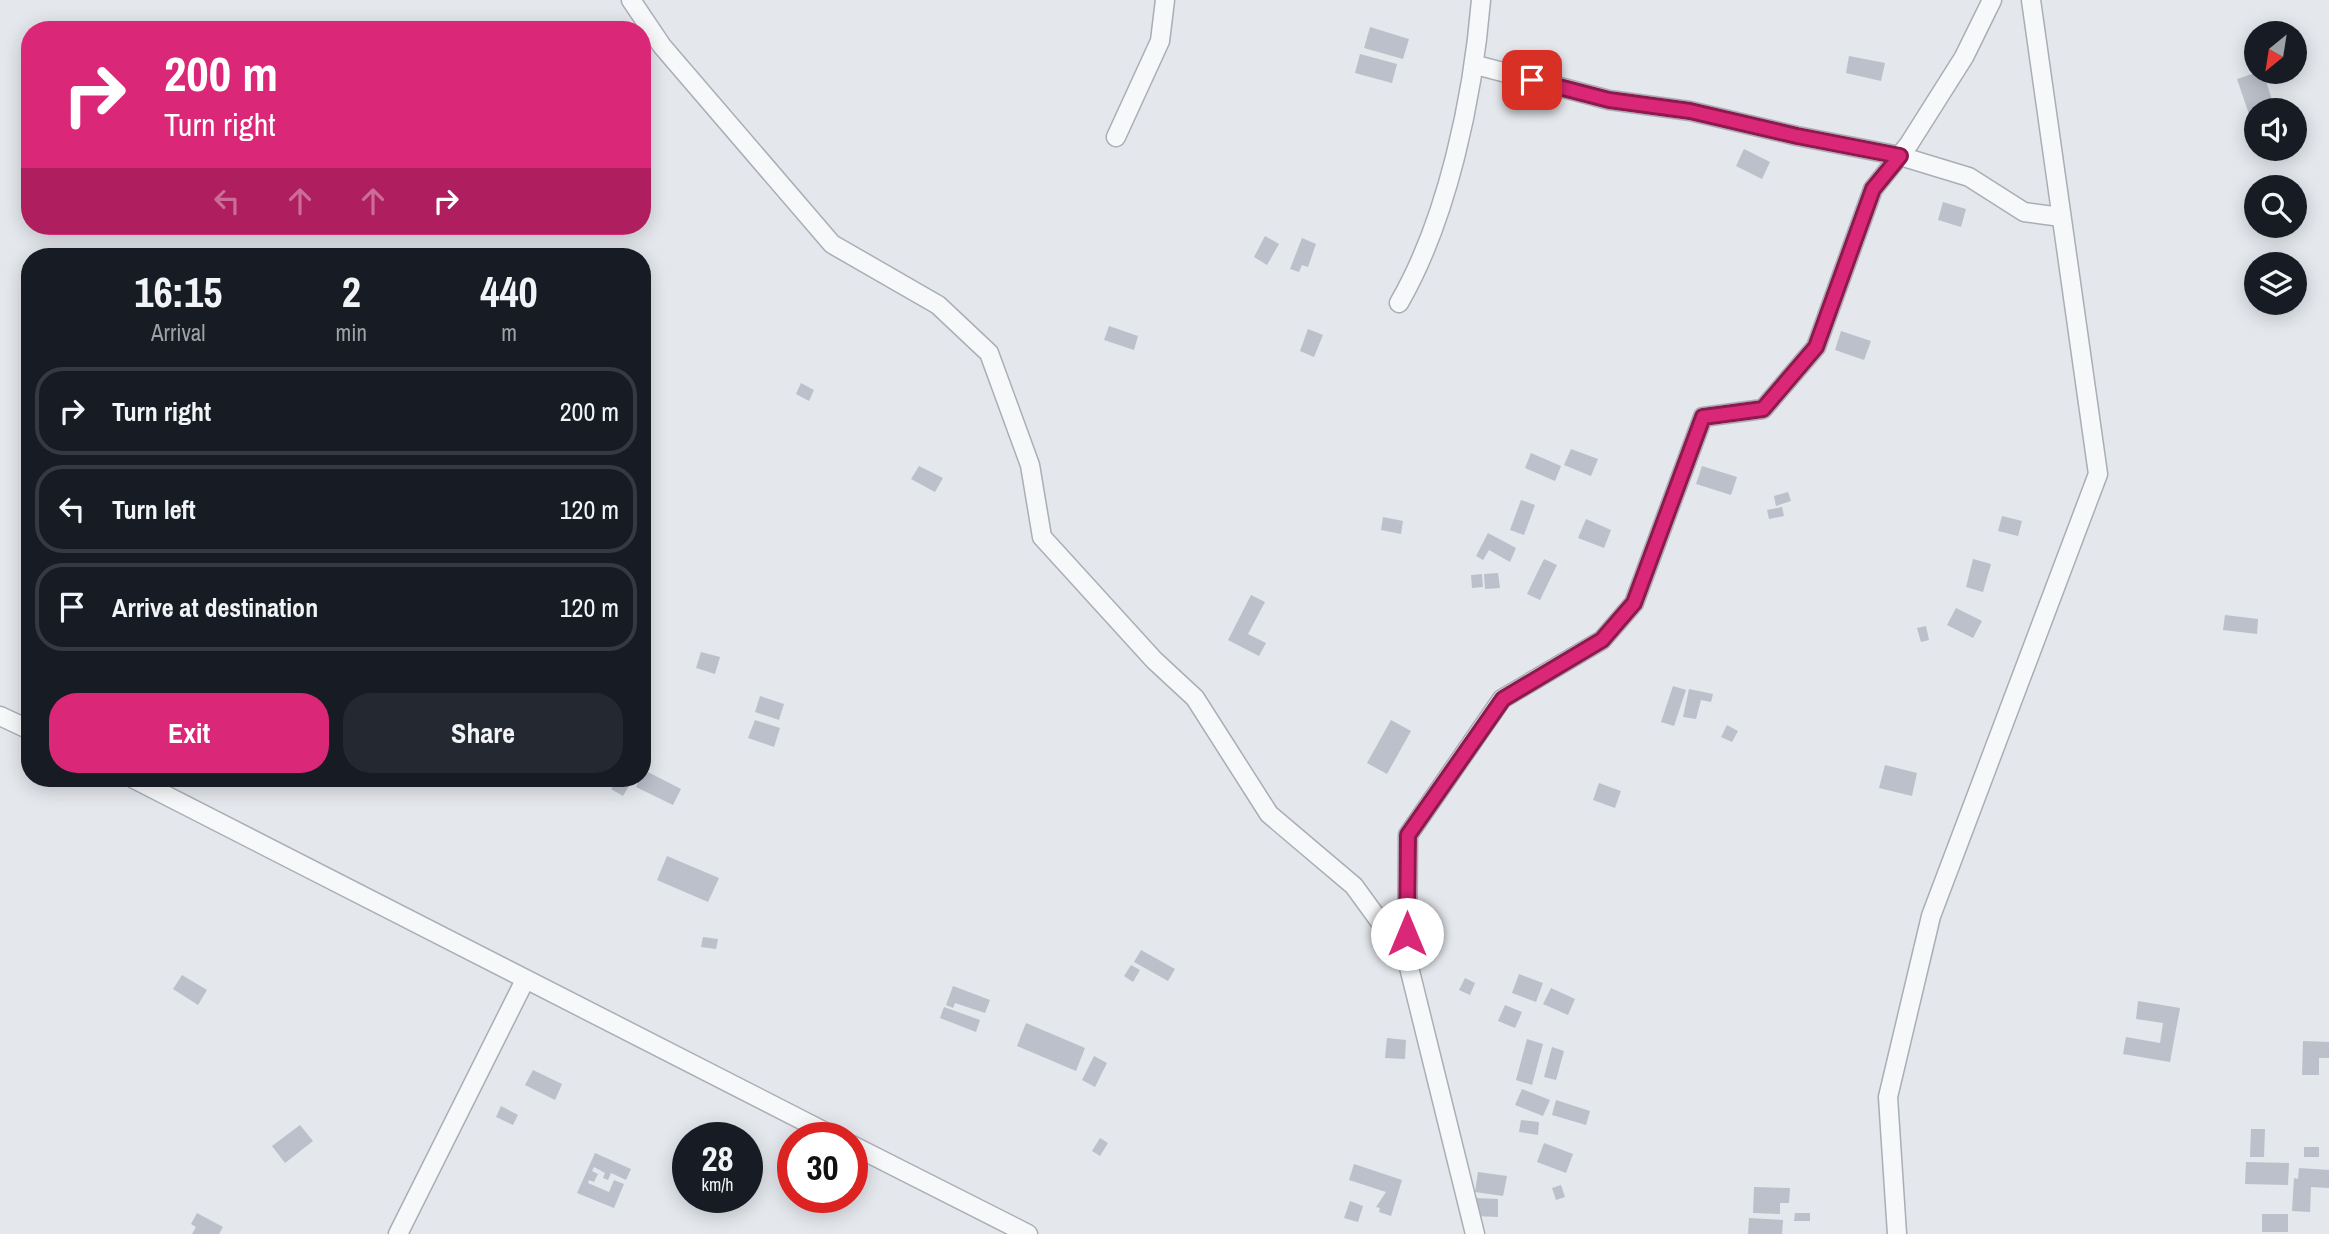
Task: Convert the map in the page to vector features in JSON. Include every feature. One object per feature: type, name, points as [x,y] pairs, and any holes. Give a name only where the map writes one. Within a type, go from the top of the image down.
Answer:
[{"type":"street","points":[[631,0],[645,21]]},
{"type":"street","points":[[1116,137],[1160,41],[1165,0]]},
{"type":"street","points":[[1399,303],[1420,266],[1428,242],[1476,65],[1481,0]]},
{"type":"street","points":[[1475,1234],[1407,959],[1408,835],[1503,699],[1602,640],[1634,603],[1703,417],[1763,409],[1816,347],[1873,189],[1900,156],[1964,57],[1992,0]]},
{"type":"street","points":[[1897,1234],[1888,1097],[1931,916],[2098,474],[2031,0]]},
{"type":"street","points":[[651,30],[662,46],[832,244],[938,305],[989,353],[1030,465],[1042,537],[1154,660],[1195,698],[1269,814],[1354,886],[1407,959]]},
{"type":"street","points":[[1476,65],[1609,100],[1690,111],[1900,156],[1969,177],[2024,212],[2061,217]]},
{"type":"street","points":[[0,716],[21,726]]},
{"type":"street","points":[[150,787],[805,1122]]},
{"type":"street","points":[[398,1234],[525,980]]},
{"type":"street","points":[[868,1153],[1027,1234]]},
{"type":"building","points":[[1370,27],[1409,39],[1403,59],[1364,48]]},
{"type":"building","points":[[1360,54],[1397,64],[1392,83],[1355,73]]},
{"type":"building","points":[[1849,56],[1885,63],[1881,81],[1846,73]]},
{"type":"building","points":[[2244,77],[2244,84],[2267,84],[2271,98],[2244,99],[2237,79]]},
{"type":"building","points":[[1744,149],[1770,162],[1762,179],[1736,166]]},
{"type":"building","points":[[1943,202],[1966,209],[1961,227],[1938,220]]},
{"type":"building","points":[[1265,236],[1279,244],[1267,265],[1254,257]]},
{"type":"building","points":[[1302,238],[1316,244],[1308,267],[1302,265],[1299,272],[1290,269]]},
{"type":"building","points":[[1109,326],[1138,336],[1134,350],[1104,340]]},
{"type":"building","points":[[1308,329],[1323,335],[1314,357],[1300,351]]},
{"type":"building","points":[[1841,331],[1871,341],[1864,360],[1835,350]]},
{"type":"building","points":[[801,383],[814,390],[809,401],[796,394]]},
{"type":"building","points":[[1571,449],[1598,459],[1591,476],[1564,465]]},
{"type":"building","points":[[1531,453],[1561,466],[1555,481],[1525,468]]},
{"type":"building","points":[[919,466],[943,478],[935,492],[911,479]]},
{"type":"building","points":[[1702,466],[1737,477],[1731,495],[1696,484]]},
{"type":"building","points":[[1788,492],[1791,501],[1776,506],[1774,496]]},
{"type":"building","points":[[1521,500],[1535,505],[1524,535],[1510,530]]},
{"type":"building","points":[[1782,507],[1784,516],[1769,519],[1767,510]]},
{"type":"building","points":[[2002,516],[2022,521],[2018,536],[1998,531]]},
{"type":"building","points":[[1383,517],[1403,521],[1401,534],[1381,530]]},
{"type":"building","points":[[1586,519],[1611,530],[1604,548],[1578,538]]},
{"type":"building","points":[[1488,533],[1516,548],[1510,562],[1489,550],[1483,560],[1476,556]]},
{"type":"building","points":[[1544,559],[1557,565],[1540,600],[1527,594]]},
{"type":"building","points":[[1973,559],[1991,564],[1983,592],[1966,587]]},
{"type":"building","points":[[1498,573],[1500,588],[1485,589],[1484,574]]},
{"type":"building","points":[[1482,574],[1483,587],[1472,588],[1471,575]]},
{"type":"building","points":[[1251,595],[1265,602],[1248,634],[1266,643],[1259,656],[1228,640]]},
{"type":"building","points":[[1956,608],[1982,621],[1973,638],[1947,625]]},
{"type":"building","points":[[2225,615],[2258,619],[2257,634],[2223,630]]},
{"type":"building","points":[[1926,626],[1929,640],[1921,642],[1917,628]]},
{"type":"building","points":[[701,652],[720,657],[715,674],[696,668]]},
{"type":"building","points":[[1673,686],[1686,690],[1674,726],[1661,722]]},
{"type":"building","points":[[1689,689],[1713,694],[1711,702],[1701,700],[1696,719],[1683,717]]},
{"type":"building","points":[[760,696],[784,704],[779,720],[755,712]]},
{"type":"building","points":[[755,720],[780,728],[774,747],[748,738]]},
{"type":"building","points":[[1391,720],[1411,731],[1387,774],[1367,763]]},
{"type":"building","points":[[1727,725],[1738,731],[1732,742],[1721,737]]},
{"type":"building","points":[[1885,765],[1917,773],[1912,796],[1879,788]]},
{"type":"building","points":[[651,774],[681,789],[673,805],[636,787],[651,787]]},
{"type":"building","points":[[1599,783],[1621,791],[1615,808],[1593,800]]},
{"type":"building","points":[[612,787],[628,787],[623,796],[611,789]]},
{"type":"building","points":[[667,856],[719,878],[708,902],[657,880]]},
{"type":"building","points":[[703,937],[718,939],[716,949],[701,947]]},
{"type":"building","points":[[1141,950],[1175,969],[1168,981],[1134,962]]},
{"type":"building","points":[[1131,965],[1140,970],[1133,982],[1124,976]]},
{"type":"building","points":[[1519,974],[1543,983],[1536,1002],[1512,993]]},
{"type":"building","points":[[182,975],[207,990],[198,1005],[173,989]]},
{"type":"building","points":[[1465,978],[1475,983],[1470,995],[1459,990]]},
{"type":"building","points":[[953,986],[990,1000],[985,1013],[955,1003],[953,1008],[946,1005]]},
{"type":"building","points":[[1551,988],[1575,999],[1568,1015],[1543,1004]]},
{"type":"building","points":[[2138,1001],[2180,1008],[2170,1062],[2123,1054],[2126,1037],[2160,1043],[2163,1023],[2136,1019]]},
{"type":"building","points":[[1505,1005],[1522,1012],[1515,1028],[1498,1021]]},
{"type":"building","points":[[944,1007],[980,1020],[976,1032],[940,1018]]},
{"type":"building","points":[[1026,1023],[1085,1048],[1076,1071],[1017,1046]]},
{"type":"building","points":[[1387,1038],[1406,1040],[1405,1059],[1385,1058]]},
{"type":"building","points":[[1527,1039],[1543,1044],[1532,1085],[1516,1080]]},
{"type":"building","points":[[2303,1041],[2329,1042],[2329,1058],[2319,1058],[2319,1075],[2302,1075]]},
{"type":"building","points":[[1552,1047],[1564,1051],[1556,1080],[1544,1077]]},
{"type":"building","points":[[1094,1056],[1107,1063],[1095,1087],[1082,1080]]},
{"type":"building","points":[[533,1070],[562,1084],[555,1100],[525,1085]]},
{"type":"building","points":[[1522,1089],[1550,1100],[1543,1116],[1515,1105]]},
{"type":"building","points":[[1556,1100],[1590,1111],[1586,1125],[1552,1115]]},
{"type":"building","points":[[501,1106],[518,1115],[513,1125],[496,1117]]},
{"type":"building","points":[[1521,1120],[1539,1122],[1538,1135],[1519,1132]]},
{"type":"building","points":[[300,1125],[313,1141],[285,1163],[272,1146]]},
{"type":"building","points":[[2251,1129],[2265,1129],[2264,1157],[2250,1157]]},
{"type":"building","points":[[1100,1138],[1108,1143],[1100,1156],[1092,1151]]},
{"type":"building","points":[[1544,1143],[1573,1154],[1566,1173],[1537,1162]]},
{"type":"building","points":[[2304,1147],[2319,1147],[2319,1157],[2304,1157]]},
{"type":"building","points":[[595,1153],[631,1169],[626,1180],[611,1173],[608,1180],[603,1178],[605,1173],[594,1167],[592,1171],[598,1174],[594,1182],[589,1180],[588,1183],[609,1192],[614,1180],[624,1184],[614,1208],[577,1193]]},
{"type":"building","points":[[2246,1162],[2289,1163],[2288,1185],[2245,1184]]},
{"type":"building","points":[[1354,1164],[1402,1180],[1391,1216],[1379,1212],[1380,1208],[1376,1207],[1386,1192],[1349,1180]]},
{"type":"building","points":[[2299,1168],[2329,1170],[2329,1188],[2311,1187],[2310,1212],[2292,1211],[2294,1178],[2298,1179]]},
{"type":"building","points":[[1478,1172],[1507,1176],[1503,1196],[1475,1192]]},
{"type":"building","points":[[1561,1185],[1565,1197],[1556,1200],[1552,1188]]},
{"type":"building","points":[[1754,1187],[1790,1188],[1789,1203],[1780,1203],[1780,1214],[1753,1213]]},
{"type":"building","points":[[1476,1198],[1498,1199],[1498,1217],[1475,1216]]},
{"type":"building","points":[[1350,1201],[1363,1206],[1358,1222],[1344,1218]]},
{"type":"building","points":[[197,1213],[223,1227],[219,1234],[192,1234],[196,1227],[191,1224]]},
{"type":"building","points":[[1795,1213],[1810,1213],[1810,1221],[1794,1221]]},
{"type":"building","points":[[2262,1214],[2288,1214],[2288,1232],[2262,1232]]},
{"type":"building","points":[[1749,1218],[1783,1220],[1782,1234],[1748,1234]]},
{"type":"route","points":[[1407,934],[1408,835],[1503,699],[1602,640],[1634,603],[1703,417],[1763,409],[1816,347],[1873,189],[1900,156],[1690,111],[1609,100],[1532,80]]}]
